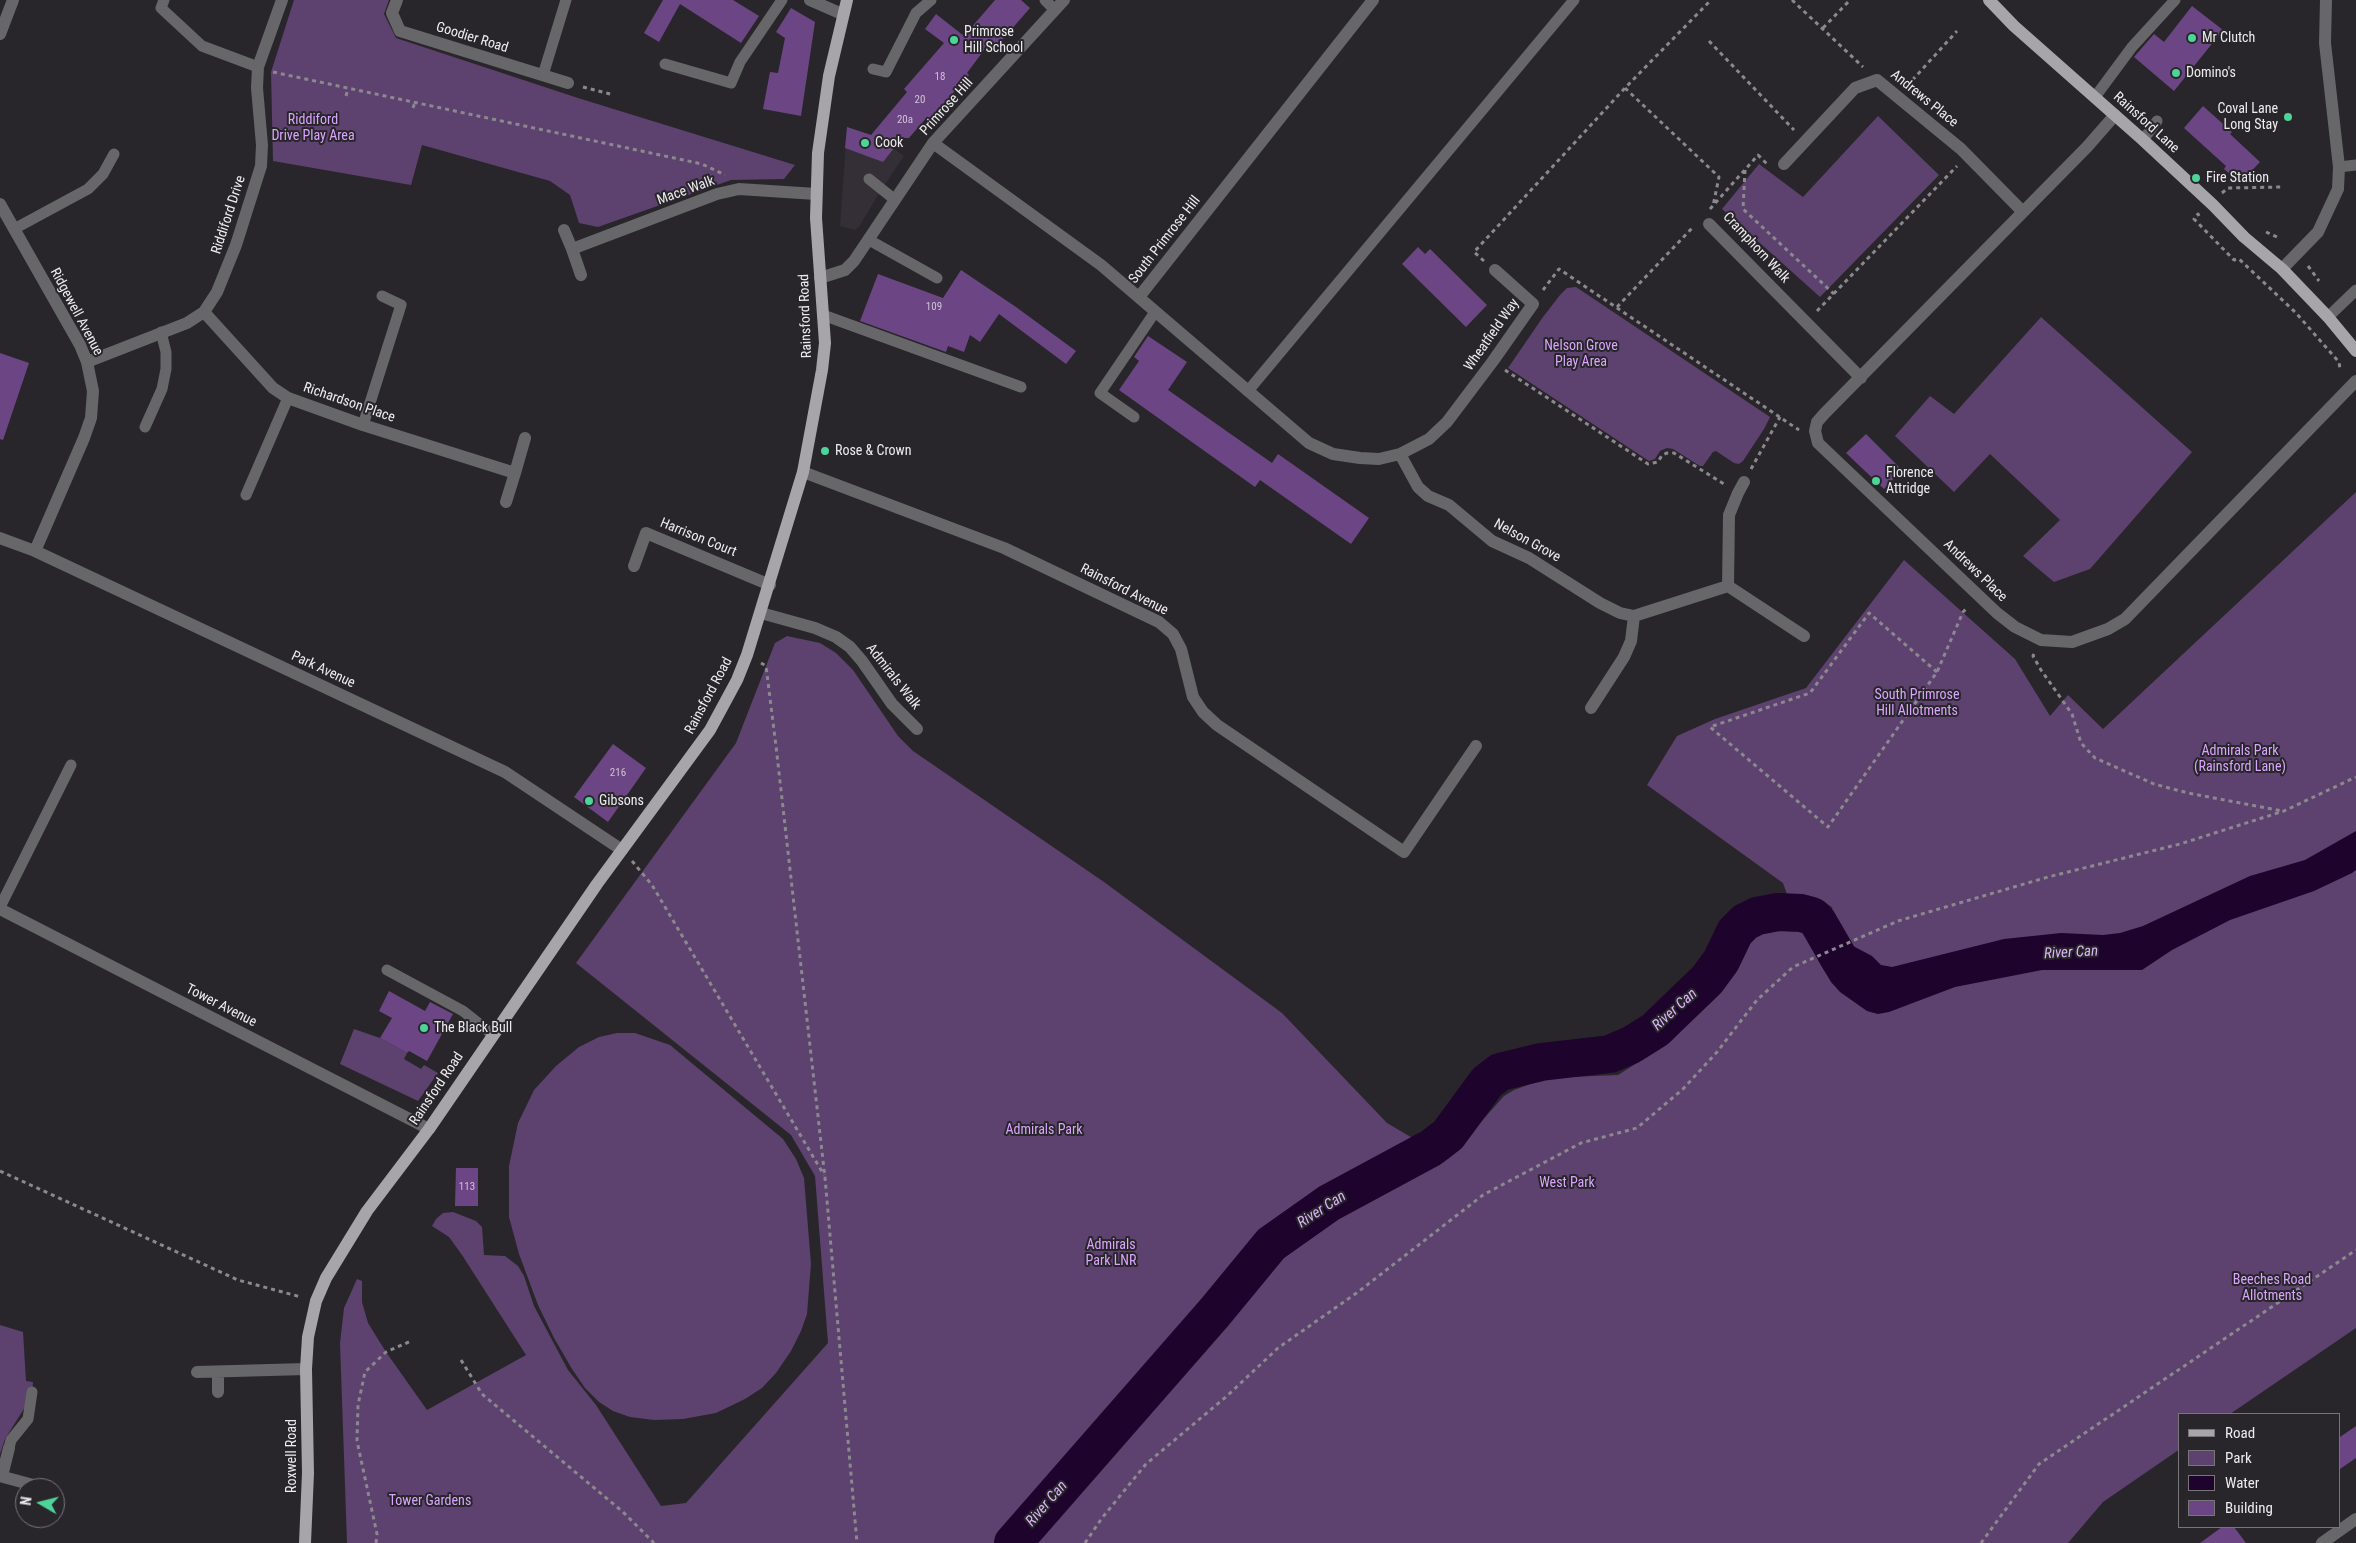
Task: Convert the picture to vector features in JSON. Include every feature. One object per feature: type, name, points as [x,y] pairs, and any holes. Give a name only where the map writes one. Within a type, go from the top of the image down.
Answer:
[{"type":"main road","name":"Rainsford Road","points":[[316,1301],[338,1255],[367,1211],[429,1129],[492,1034],[622,850],[710,730],[737,680],[761,614],[803,472],[822,370],[824,343],[816,194],[822,123],[842,14],[847,0]]},
{"type":"main road","name":"Rainsford Lane","points":[[1990,0],[2014,26],[2143,140],[2214,205],[2244,237],[2282,269],[2328,317],[2356,351]]},
{"type":"main road","name":"Roxwell Road","points":[[305,1543],[308,1473],[306,1369],[308,1337],[316,1301]]},
{"type":"street","points":[[0,34],[13,0]]},
{"type":"street","name":"Riddiford Drive","points":[[87,362],[187,323],[204,312],[217,292],[236,245],[261,166],[262,145],[256,88],[258,67],[282,0]]},
{"type":"street","name":"Goodier Road","points":[[397,0],[392,13],[400,32],[568,83]]},
{"type":"street","points":[[810,0],[842,14]]},
{"type":"street","name":"South Primrose Hill","points":[[933,143],[1101,265],[1139,297],[1373,0]]},
{"type":"street","points":[[2282,269],[2318,232],[2338,189],[2339,167],[2325,43],[2326,0]]},
{"type":"street","name":"Primrose Hill","points":[[820,278],[844,270],[869,240],[894,199],[933,143],[1059,5]]},
{"type":"street","name":"Andrews Place","points":[[1784,164],[1855,88],[1877,80],[1968,155],[2022,211]]},
{"type":"street","points":[[1818,443],[1815,431],[1817,422],[2022,211],[2087,147],[2114,115]]},
{"type":"street","name":"Mace Walk","points":[[572,249],[717,194],[739,189],[816,194]]},
{"type":"street","name":"Ridgewell Avenue","points":[[0,204],[80,346],[87,362],[93,391],[91,418],[84,438],[35,551]]},
{"type":"street","name":"Cramphorn Walk","points":[[1705,220],[1861,378]]},
{"type":"street","points":[[564,230],[581,274]]},
{"type":"street","name":"Wheatfield Way","points":[[1139,297],[1309,443],[1334,454],[1379,459],[1400,454],[1423,443],[1447,422],[1533,304],[1495,270]]},
{"type":"street","name":"Richardson Place","points":[[204,312],[273,388],[288,398],[363,425],[514,473]]},
{"type":"street","name":"Andrews Place","points":[[1818,443],[1979,596],[2015,627],[2041,640],[2072,642],[2108,629],[2125,619],[2356,381]]},
{"type":"street","points":[[506,502],[525,438]]},
{"type":"street","name":"Nelson Grove","points":[[1400,454],[1418,487],[1428,496],[1449,505],[1492,541],[1544,566],[1600,603],[1620,613],[1634,616]]},
{"type":"street","name":"Rainsford Avenue","points":[[803,472],[1004,548],[1159,622],[1173,634],[1181,649],[1193,697],[1203,712],[1217,725],[1404,852],[1476,746]]},
{"type":"street","points":[[1728,586],[1729,516],[1741,487]]},
{"type":"street","name":"Harrison Court","points":[[634,566],[646,533],[770,585]]},
{"type":"street","name":"Park Avenue","points":[[0,538],[35,551],[505,772],[622,850]]},
{"type":"street","points":[[1591,708],[1624,657],[1631,642],[1634,616],[1728,586]]},
{"type":"street","points":[[1728,586],[1804,636]]},
{"type":"street","name":"Admirals Walk","points":[[761,614],[815,628],[836,637],[850,647],[892,704],[917,729]]},
{"type":"street","name":"Tower Avenue","points":[[0,908],[429,1129]]},
{"type":"street","points":[[197,1372],[306,1369]]},
{"type":"street","points":[[218,1372],[218,1392]]},
{"type":"street","points":[[9,1448],[1,1476],[15,1480]]},
{"type":"street","points":[[2322,1543],[2354,1523]]},
{"type":"lane","points":[[164,0],[162,8],[202,46],[258,67]]},
{"type":"lane","points":[[543,75],[566,0]]},
{"type":"lane","points":[[665,64],[731,83],[740,62],[782,0]]},
{"type":"lane","points":[[873,69],[886,72],[916,13],[931,0]]},
{"type":"lane","points":[[1044,0],[1059,5]]},
{"type":"lane","points":[[1248,391],[1574,0]]},
{"type":"lane","points":[[2095,97],[2132,46],[2175,0]]},
{"type":"lane","points":[[2143,140],[2157,121]]},
{"type":"lane","points":[[14,229],[88,189],[103,174],[114,154]]},
{"type":"lane","points":[[2339,167],[2356,165]]},
{"type":"lane","points":[[869,179],[894,199]]},
{"type":"lane","points":[[869,240],[937,278]]},
{"type":"lane","points":[[2328,317],[2356,290]]},
{"type":"lane","points":[[363,425],[401,305],[382,296]]},
{"type":"lane","points":[[1134,417],[1100,393],[1155,312]]},
{"type":"lane","points":[[823,315],[1021,386]]},
{"type":"lane","points":[[145,427],[162,389],[166,369],[166,352],[161,332]]},
{"type":"lane","points":[[246,495],[288,398]]},
{"type":"lane","points":[[0,908],[71,765]]},
{"type":"lane","points":[[387,970],[463,1011],[492,1034]]},
{"type":"lane","points":[[9,1448],[11,1440],[28,1419],[32,1392]]},
{"type":"path","points":[[1495,270],[1474,252],[1625,88],[1711,0]]},
{"type":"path","points":[[1792,0],[1877,80]]},
{"type":"path","points":[[1823,29],[1850,0]]},
{"type":"path","points":[[1897,96],[1957,31]]},
{"type":"path","points":[[1709,41],[1805,141]]},
{"type":"path","points":[[258,67],[348,89],[702,164],[757,190]]},
{"type":"path","points":[[568,83],[614,96]]},
{"type":"path","name":"Cramphorn Walk","points":[[1625,88],[1718,176],[1712,207],[1705,220]]},
{"type":"path","points":[[346,96],[348,89]]},
{"type":"path","points":[[413,108],[415,102]]},
{"type":"path","points":[[1617,307],[1705,220],[1712,207],[1758,155],[1776,172],[1784,164]]},
{"type":"path","points":[[1806,322],[1968,155]]},
{"type":"path","points":[[1745,170],[1743,209],[1834,294]]},
{"type":"path","points":[[2229,200],[2222,194],[2228,188],[2282,187]]},
{"type":"path","points":[[2198,214],[2194,219],[2234,260],[2239,259],[2296,313],[2339,362],[2340,369]]},
{"type":"path","points":[[2309,267],[2323,286]]},
{"type":"path","points":[[1533,304],[1559,269],[1818,443]]},
{"type":"path","points":[[1493,361],[1648,464],[1658,462],[1662,455],[1674,453],[1741,487],[1780,417]]},
{"type":"path","points":[[1937,672],[1869,613],[1810,693],[1710,727],[1828,827],[1937,672],[1963,612],[1979,596]]},
{"type":"path","points":[[2041,640],[2033,656],[2072,714],[2081,743],[2094,758],[2154,784],[2188,793],[2284,811]]},
{"type":"path","points":[[747,655],[766,666],[825,1178],[857,1543]]},
{"type":"path","points":[[1085,1543],[1102,1518],[1146,1464],[1227,1396],[1278,1348],[1358,1292],[1482,1195],[1581,1143],[1637,1128],[1683,1088],[1717,1052],[1757,1000],[1792,967],[1853,940],[1929,911],[2048,876],[2180,844],[2284,811],[2356,778]]},
{"type":"path","points":[[622,850],[652,885],[825,1178]]},
{"type":"path","points":[[0,1171],[238,1280],[316,1301]]},
{"type":"path","points":[[1981,1543],[2038,1464],[2356,1250]]},
{"type":"path","points":[[376,1543],[377,1534],[357,1441],[358,1405],[365,1372],[386,1352],[411,1341]]},
{"type":"path","points":[[461,1360],[482,1394],[623,1512],[654,1543]]},
{"type":"shaded area","points":[[847,127],[877,137],[904,156],[859,227],[855,230],[840,226]]},
{"type":"green space","name":"Riddiford Drive Play Area","points":[[294,0],[389,0],[384,14],[396,38],[578,98],[795,165],[784,179],[731,180],[598,227],[579,223],[570,195],[550,181],[422,145],[411,185],[273,161],[271,72]]},
{"type":"green space","points":[[1878,116],[1939,175],[1820,297],[1722,209],[1759,164],[1803,197]]},
{"type":"green space","name":"Nelson Grove Play Area","points":[[1576,287],[1770,417],[1743,461],[1739,464],[1734,463],[1716,451],[1713,452],[1703,466],[1700,466],[1673,449],[1667,448],[1660,451],[1655,459],[1649,461],[1508,368],[1560,295],[1567,288]]},
{"type":"green space","points":[[2041,317],[2192,452],[2090,569],[2054,582],[2023,556],[2060,520],[1990,454],[1954,492],[1895,436],[1930,396],[1954,414]]},
{"type":"green space","points":[[2356,492],[2356,1328],[2231,1413],[2178,1413],[2178,1450],[2103,1502],[2068,1543],[347,1543],[340,1343],[344,1308],[357,1279],[362,1281],[362,1302],[368,1323],[427,1410],[526,1355],[449,1237],[432,1226],[443,1213],[453,1212],[476,1221],[482,1227],[484,1255],[505,1256],[518,1266],[524,1276],[534,1306],[568,1370],[596,1405],[661,1506],[686,1503],[828,1343],[815,1176],[791,1135],[576,963],[736,743],[775,643],[787,636],[820,643],[836,653],[853,670],[898,736],[913,751],[1104,882],[1282,1013],[1387,1123],[1448,1159],[1504,1096],[1514,1090],[1546,1078],[1618,1075],[1670,1042],[1727,982],[1750,939],[1755,934],[1775,927],[1792,926],[1833,908],[1823,901],[1788,897],[1783,883],[1647,785],[1677,736],[1715,719],[1806,688],[1904,560],[2015,659],[2050,716],[2068,695],[2103,729]]},
{"type":"green space","points":[[354,1029],[380,1038],[407,1053],[404,1059],[421,1069],[424,1065],[438,1073],[418,1101],[340,1064]]},
{"type":"green space","points":[[617,1033],[635,1033],[670,1045],[783,1139],[796,1159],[804,1178],[811,1264],[807,1314],[801,1331],[791,1351],[776,1373],[762,1388],[745,1399],[716,1413],[683,1419],[654,1420],[630,1417],[613,1411],[599,1402],[585,1388],[554,1338],[538,1305],[519,1254],[509,1217],[509,1166],[518,1123],[534,1090],[556,1066],[579,1047],[599,1037]]},
{"type":"green space","points":[[0,1325],[23,1332],[26,1381],[33,1382],[32,1393],[5,1439],[0,1454]]},
{"type":"water","points":[[2356,831],[2356,870],[2352,873],[2314,891],[2230,920],[2172,950],[2142,970],[2042,970],[1955,987],[1889,1012],[1878,1014],[1867,1011],[1840,992],[1831,982],[1818,960],[1851,945],[1872,956],[1881,965],[1892,967],[2004,939],[2061,933],[2103,935],[2120,933],[2143,926],[2250,876],[2305,860]]},
{"type":"building","points":[[663,0],[733,0],[759,16],[741,43],[680,4],[659,42],[644,33]]},
{"type":"building","points":[[995,0],[1021,0],[1030,8],[996,47],[990,42],[967,73],[969,75],[929,120],[927,117],[909,138],[902,138],[883,162],[845,148],[847,127],[871,135],[907,92],[904,89],[944,43],[925,29],[936,14],[964,36]]},
{"type":"building","name":"Mr Clutch","points":[[2192,6],[2223,30],[2174,91],[2134,57],[2154,34],[2164,42]]},
{"type":"building","points":[[791,8],[815,22],[801,116],[763,109],[770,72],[778,73],[785,38],[776,32]]},
{"type":"building","points":[[2203,106],[2232,132],[2230,134],[2260,162],[2240,183],[2224,169],[2226,166],[2184,128]]},
{"type":"building","points":[[1418,247],[1425,254],[1430,249],[1487,305],[1466,327],[1402,264]]},
{"type":"building","points":[[961,270],[1076,351],[1066,364],[999,314],[980,342],[970,335],[964,352],[948,346],[946,352],[860,321],[878,274],[943,298]]},
{"type":"building","points":[[1148,336],[1187,362],[1168,390],[1272,463],[1278,454],[1369,518],[1351,544],[1260,480],[1255,487],[1119,390],[1139,361],[1134,357]]},
{"type":"building","points":[[0,353],[29,363],[3,440],[0,439]]},
{"type":"building","points":[[1866,434],[1902,470],[1884,489],[1846,453]]},
{"type":"building","points":[[613,744],[646,768],[608,822],[574,797]]},
{"type":"building","name":"The Black Bull","points":[[389,991],[425,1011],[430,1002],[453,1014],[427,1061],[409,1051],[407,1053],[380,1038],[392,1018],[379,1011]]},
{"type":"building","points":[[456,1168],[478,1168],[478,1206],[455,1206]]},
{"type":"building","points":[[2356,1426],[2356,1458],[2341,1468],[2341,1436]]},
{"type":"building","points":[[2221,1528],[2235,1528],[2246,1543],[2200,1543]]},
{"type":"waterway","name":"River Can","points":[[1013,1543],[1215,1312],[1271,1244],[1329,1203],[1431,1148],[1448,1135],[1487,1082],[1500,1072],[1541,1062],[1610,1054],[1631,1045],[1655,1030],[1707,980],[1721,961],[1735,932],[1745,922],[1757,916],[1778,912],[1801,913],[1812,916],[1818,922],[1840,960],[1873,986]]},
{"type":"place","name":"Mr Clutch","points":[[2192,38]]},
{"type":"place","name":"Primrose Hill School","points":[[954,40]]},
{"type":"place","name":"Domino's","points":[[2176,73]]},
{"type":"place","name":"Coval Lane Long Stay","points":[[2288,117]]},
{"type":"place","name":"Cook","points":[[865,143]]},
{"type":"place","name":"Fire Station","points":[[2196,178]]},
{"type":"place","name":"Rose & Crown","points":[[825,451]]},
{"type":"place","name":"Florence Attridge","points":[[1876,481]]},
{"type":"place","name":"Gibsons","points":[[589,801]]},
{"type":"place","name":"The Black Bull","points":[[424,1028]]},
{"type":"park label","name":"South Primrose Hill Allotments","points":[[1917,704]]},
{"type":"park label","name":"Admirals Park (Rainsford Lane)","points":[[2240,760]]},
{"type":"park label","name":"Admirals Park","points":[[1044,1130]]},
{"type":"park label","name":"West Park","points":[[1567,1183]]},
{"type":"park label","name":"Admirals Park LNR","points":[[1111,1254]]},
{"type":"park label","name":"Beeches Road Allotments","points":[[2272,1288]]},
{"type":"park label","name":"Tower Gardens","points":[[430,1501]]}]
